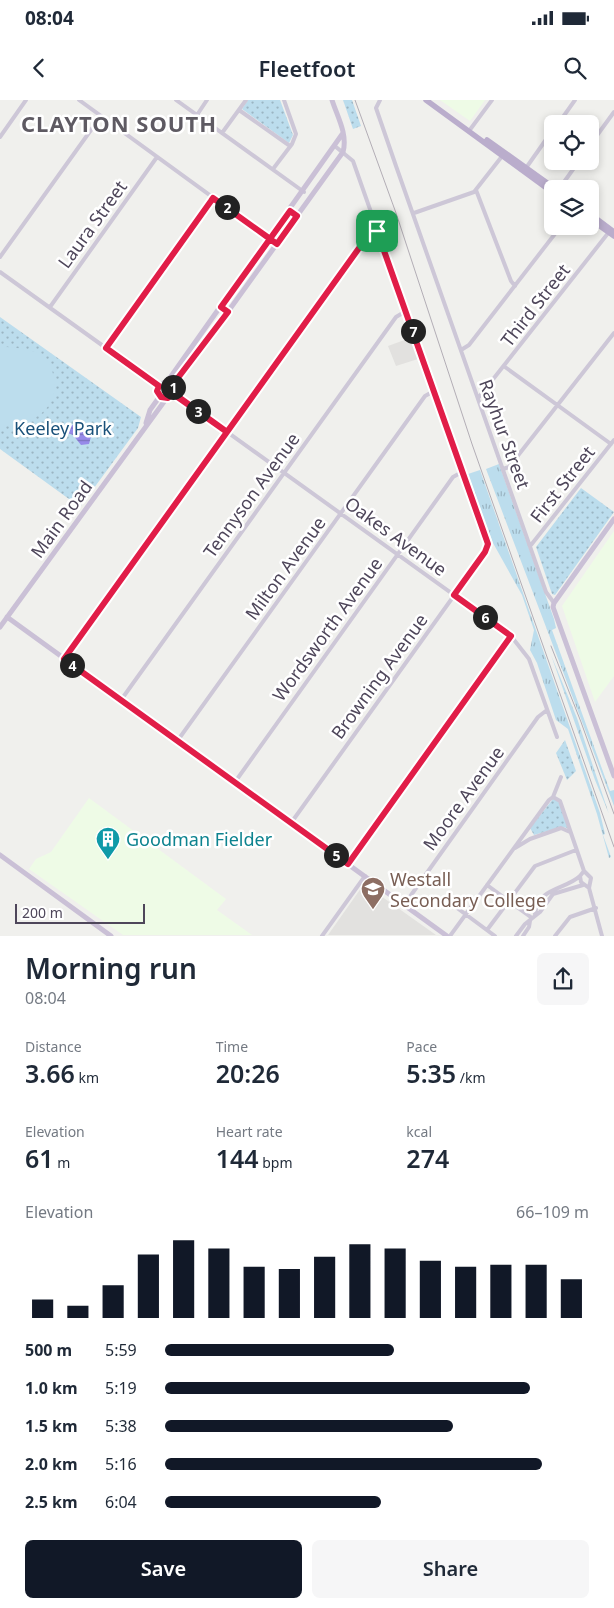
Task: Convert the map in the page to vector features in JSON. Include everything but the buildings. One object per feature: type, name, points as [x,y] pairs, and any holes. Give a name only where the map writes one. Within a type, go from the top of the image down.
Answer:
[{"type":"main road","points":[[173,392],[176,379],[228,312],[343,152],[345,143],[344,132],[332,100]]},
{"type":"main road","points":[[426,100],[544,180]]},
{"type":"main road","points":[[432,100],[470,130]]},
{"type":"main road","points":[[163,398],[157,391],[161,385],[167,382],[336,147],[344,132]]},
{"type":"main road","points":[[504,154],[544,186]]},
{"type":"main road","points":[[290,211],[297,216]]},
{"type":"main road","points":[[599,221],[612,232]]},
{"type":"main road","points":[[599,224],[612,232]]},
{"type":"main road","points":[[221,307],[228,312]]},
{"type":"main road","points":[[161,385],[169,384],[173,392]]},
{"type":"main road","name":"Main Road","points":[[0,627],[145,426],[150,410],[173,392]]},
{"type":"main road","points":[[554,603],[614,518]]},
{"type":"main road","name":"Rayhur Street","points":[[554,603],[555,612],[614,776]]},
{"type":"main road","points":[[7,617],[448,936]]},
{"type":"main road","points":[[0,855],[111,936]]},
{"type":"street","points":[[0,137],[26,100]]},
{"type":"street","points":[[79,100],[277,244]]},
{"type":"street","points":[[176,100],[304,192]]},
{"type":"street","points":[[196,115],[207,100]]},
{"type":"street","points":[[222,133],[246,100]]},
{"type":"street","points":[[273,169],[290,146],[296,134],[284,100]]},
{"type":"street","name":"Rayhur Street","points":[[380,100],[376,108],[377,112],[414,213],[471,384],[479,397],[480,408],[531,545],[546,592],[554,603]]},
{"type":"street","points":[[470,130],[492,100]]},
{"type":"street","points":[[564,115],[575,100]]},
{"type":"street","points":[[239,110],[290,146]]},
{"type":"street","points":[[599,133],[614,112]]},
{"type":"street","points":[[0,257],[101,116]]},
{"type":"street","points":[[526,168],[544,142]]},
{"type":"street","points":[[336,147],[353,161],[462,472]]},
{"type":"street","points":[[414,213],[476,190],[504,154]]},
{"type":"street","name":"Laura Street","points":[[50,307],[157,157]]},
{"type":"street","points":[[476,190],[511,281],[515,286]]},
{"type":"street","points":[[106,348],[213,198]]},
{"type":"street","points":[[64,659],[367,237],[377,231]]},
{"type":"street","name":"Third Street","points":[[479,397],[612,232]]},
{"type":"street","points":[[461,350],[469,345],[554,235]]},
{"type":"street","points":[[0,272],[161,385]]},
{"type":"street","name":"Tennyson Avenue","points":[[122,700],[396,317],[406,311]]},
{"type":"street","points":[[503,469],[509,467],[614,333]]},
{"type":"street","points":[[505,367],[558,406],[613,442]]},
{"type":"street","name":"Milton Avenue","points":[[178,740],[425,396],[434,391]]},
{"type":"street","name":"Oakes Avenue","points":[[173,392],[511,636],[530,659],[557,737]]},
{"type":"street","name":"First Street","points":[[531,545],[613,442]]},
{"type":"street","name":"Browning Avenue","points":[[291,823],[485,552],[488,544],[462,472]]},
{"type":"street","name":"Wordsworth Avenue","points":[[234,782],[453,477],[462,472]]},
{"type":"street","points":[[348,864],[511,636]]},
{"type":"street","name":"Moore Avenue","points":[[404,904],[538,717],[547,710]]},
{"type":"street","points":[[448,936],[553,797],[560,778]]},
{"type":"street","points":[[553,797],[560,801],[584,871],[591,878],[589,888],[602,935],[596,936]]},
{"type":"street","points":[[512,851],[521,843],[561,828],[570,832]]},
{"type":"street","points":[[528,829],[535,838]]},
{"type":"street","points":[[487,930],[535,866],[576,850]]},
{"type":"street","points":[[523,936],[529,927],[536,909],[548,891],[572,882],[584,871]]},
{"type":"street","points":[[322,936],[365,876]]},
{"type":"street","points":[[580,876],[583,885]]},
{"type":"street","points":[[487,885],[532,918]]},
{"type":"street","points":[[516,936],[524,924],[540,912],[554,894],[583,885],[589,888]]},
{"type":"street","points":[[449,902],[495,936]]},
{"type":"street","points":[[556,936],[568,918],[596,908]]},
{"type":"shaded area","points":[[440,100],[485,100],[470,121]]},
{"type":"shaded area","points":[[410,338],[418,359],[396,366],[388,346]]},
{"type":"shaded area","points":[[73,425],[92,433],[89,444],[81,445],[73,435],[65,432],[66,428]]},
{"type":"shaded area","points":[[614,531],[614,676],[595,702],[562,606]]},
{"type":"shaded area","points":[[89,798],[226,899],[217,910],[252,935],[123,935],[29,869],[36,859],[51,852]]},
{"type":"shaded area","name":"Westall Secondary College","points":[[364,884],[436,935],[328,935]]},
{"type":"green space","points":[[248,100],[280,100],[293,135],[289,143],[242,109]]},
{"type":"green space","points":[[343,100],[352,100],[361,126],[353,129]]},
{"type":"green space","name":"Keeley Park","points":[[0,317],[141,417],[138,428],[80,507],[0,449]]},
{"type":"green space","points":[[0,348],[29,350],[43,357],[51,368],[55,386],[49,406],[42,413],[22,423],[0,426]]},
{"type":"green space","points":[[499,464],[554,619],[556,628],[552,630],[610,791],[614,790],[614,806],[486,469]]},
{"type":"green space","points":[[480,470],[600,813],[605,834],[603,835],[611,857],[609,858],[597,814],[568,729],[556,720],[537,663],[530,650],[534,630],[522,595],[493,543],[468,474]]},
{"type":"green space","points":[[581,488],[614,512],[555,595],[552,594],[536,547]]},
{"type":"green space","points":[[551,655],[577,718],[609,814],[595,780]]},
{"type":"green space","points":[[565,740],[576,771],[567,780],[556,753]]},
{"type":"green space","points":[[553,799],[558,800],[568,828],[561,827],[534,835],[530,828]]},
{"type":"railway","points":[[355,100],[396,213],[472,444],[614,847]]},
{"type":"railway","points":[[551,646],[614,814]]},
{"type":"place","name":"Goodman Fielder","points":[[108,860]]},
{"type":"place","name":"Westall Secondary College","points":[[373,910]]},
{"type":"district","name":"CLAYTON SOUTH","points":[[119,123]]},
{"type":"route","points":[[377,231],[367,237],[227,432],[173,393],[174,383],[228,312],[221,307],[270,238],[290,211],[297,216],[277,244],[270,238],[213,198],[106,348],[159,386],[157,391],[161,397],[166,399],[173,393],[176,396],[227,432],[64,659],[348,864],[511,636],[454,595],[485,552],[488,544],[377,231]]}]
